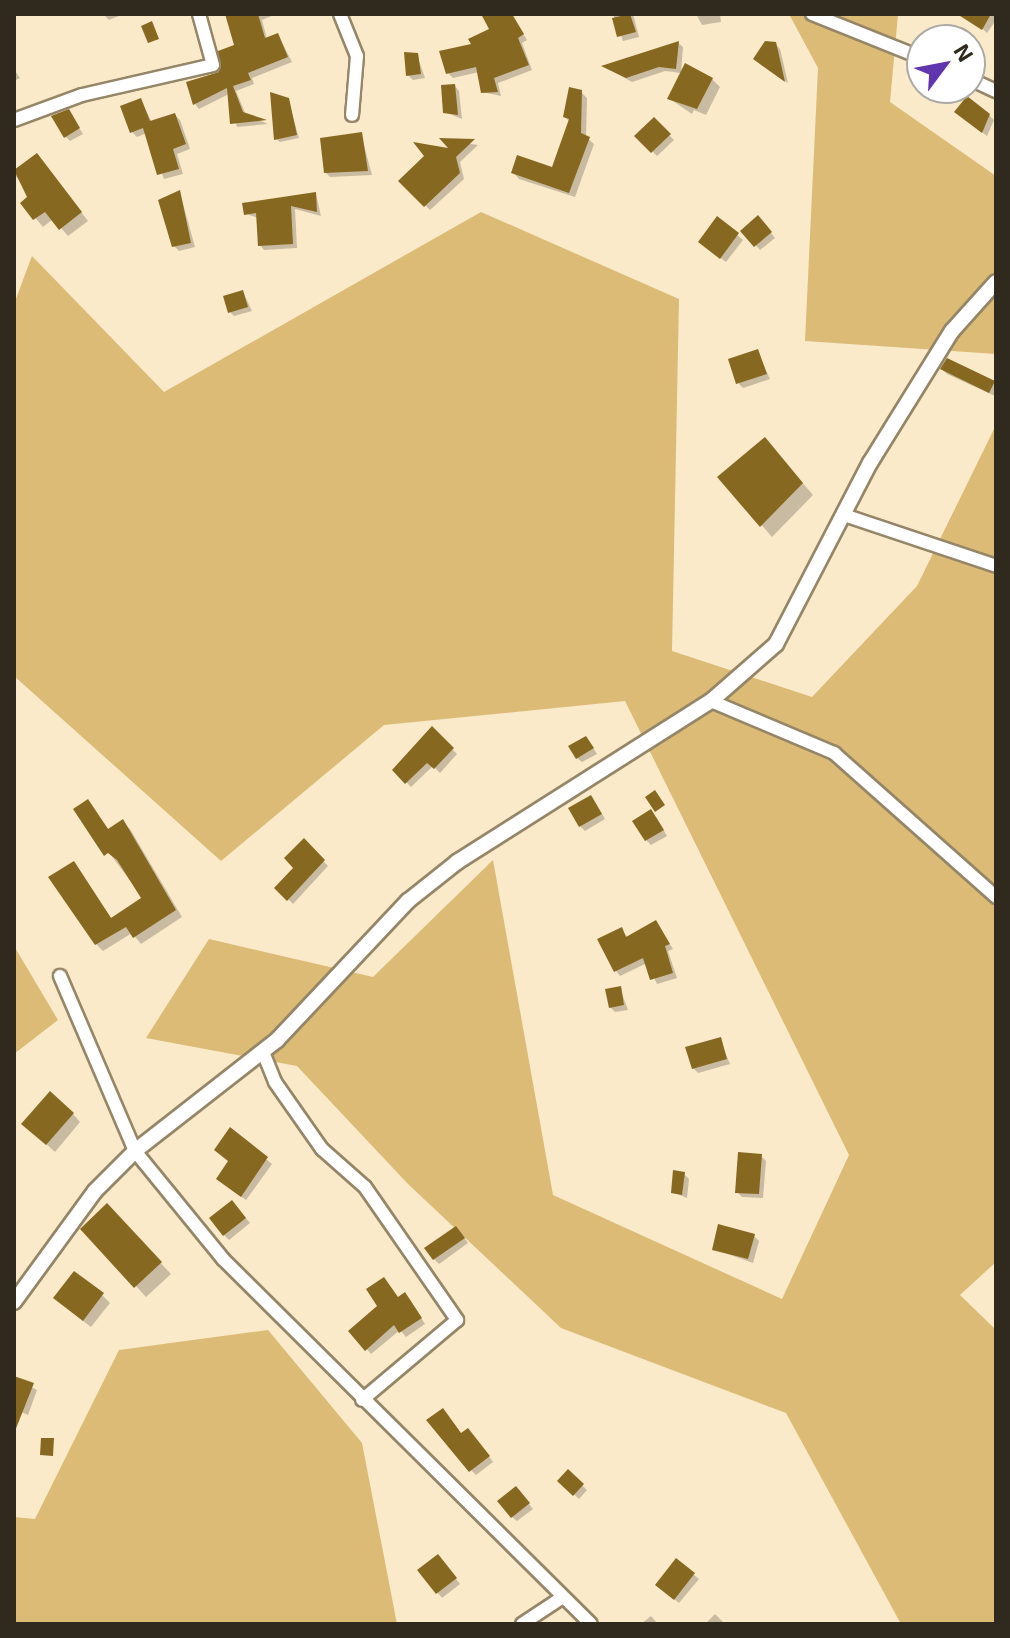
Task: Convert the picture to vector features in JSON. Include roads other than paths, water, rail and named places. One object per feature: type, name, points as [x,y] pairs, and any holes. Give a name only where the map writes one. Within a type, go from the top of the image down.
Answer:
[{"type":"street","points":[[14,120],[82,95],[213,65],[199,14]]},
{"type":"street","points":[[340,14],[357,56],[352,115]]},
{"type":"street","points":[[812,14],[906,52]]},
{"type":"street","points":[[14,1302],[49,1247],[135,1151],[263,1052],[408,901],[457,862],[711,701],[758,663],[788,629],[844,515],[952,331],[996,282]]},
{"type":"street","points":[[844,515],[996,566]]},
{"type":"street","points":[[711,701],[834,753],[996,897]]},
{"type":"street","points":[[60,976],[135,1151],[223,1259],[591,1624]]},
{"type":"street","points":[[263,1052],[275,1082],[322,1149],[365,1187],[457,1320],[362,1400]]},
{"type":"street","points":[[522,1624],[563,1597]]}]
